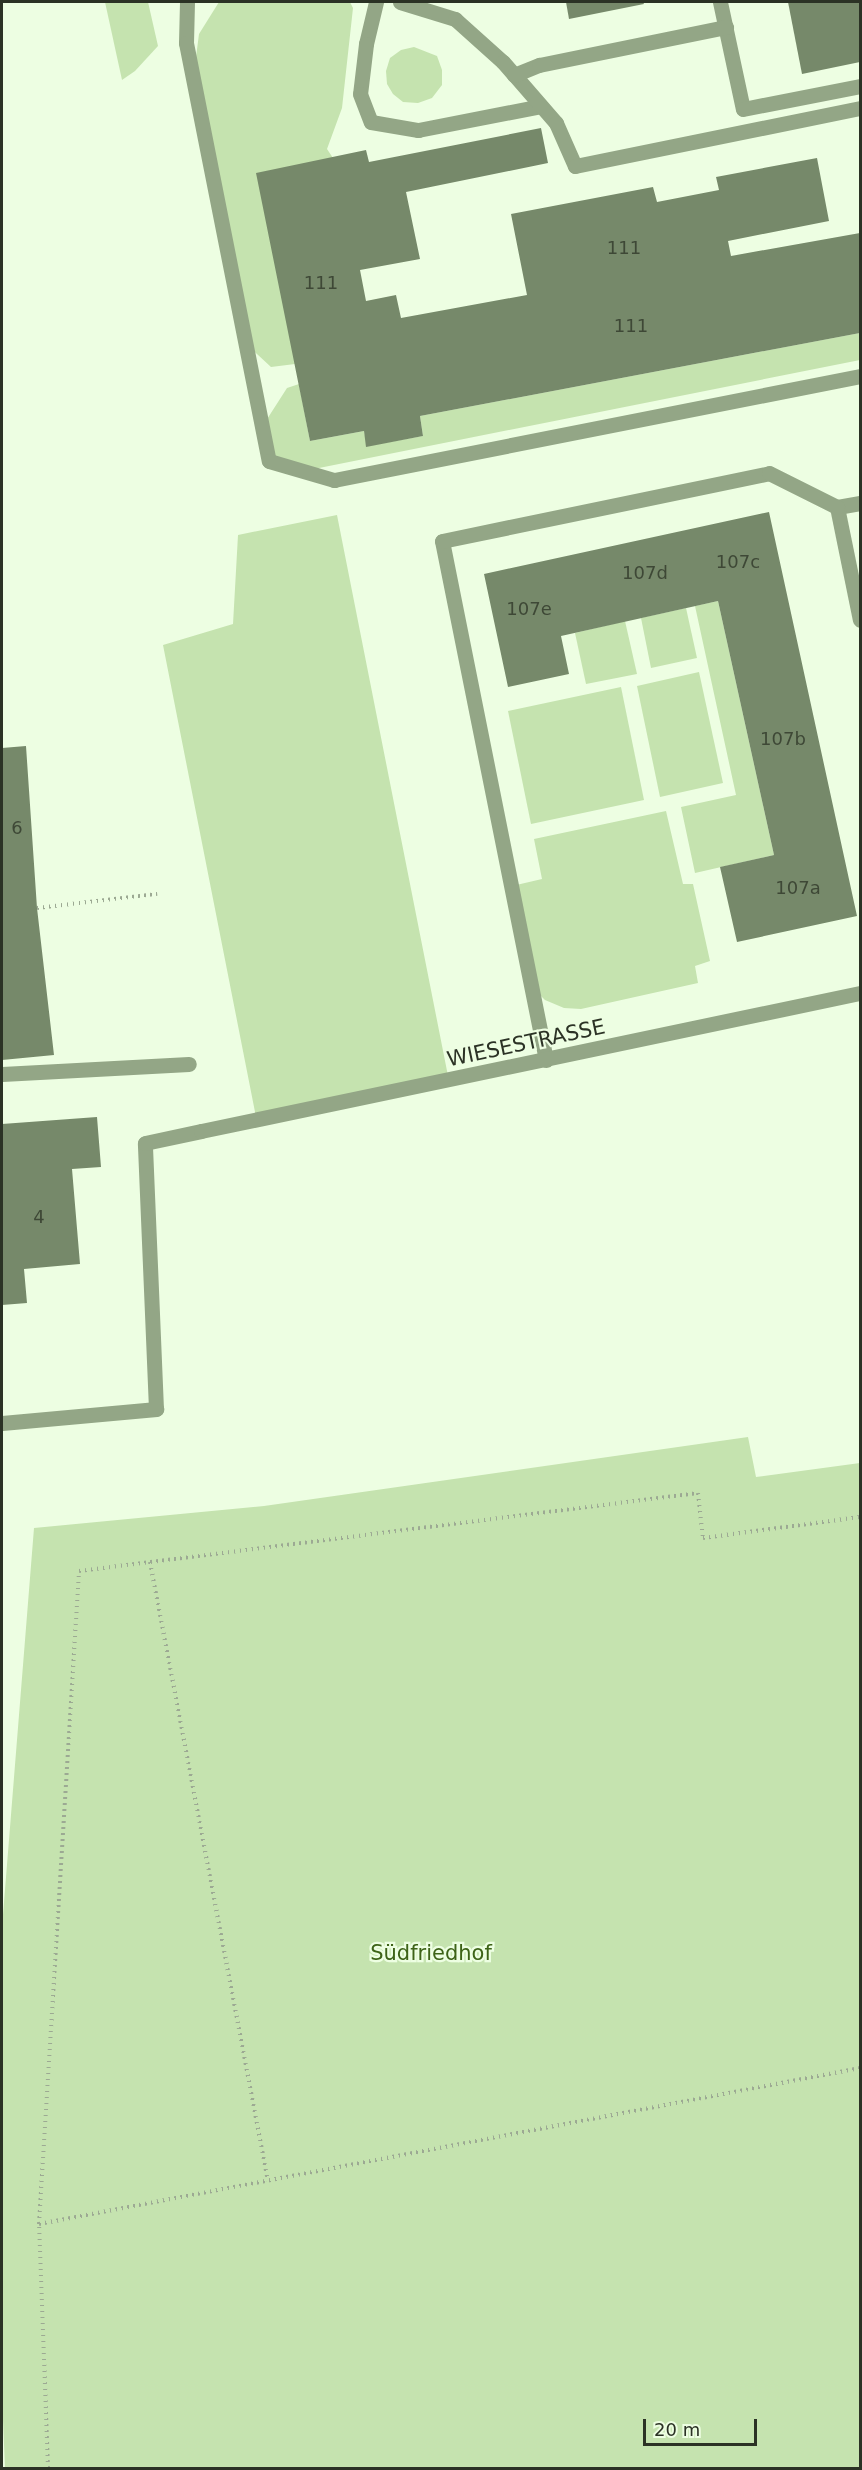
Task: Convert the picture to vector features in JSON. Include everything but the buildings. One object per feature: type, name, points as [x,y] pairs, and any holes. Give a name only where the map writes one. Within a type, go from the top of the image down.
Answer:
[{"type":"street","points":[[188,2],[186,43],[269,461],[334,480],[861,376]]},
{"type":"street","points":[[376,2],[366,44],[360,94],[371,122],[418,130],[541,106]]},
{"type":"street","points":[[400,2],[455,19],[514,75],[556,123],[574,166],[861,108]]},
{"type":"street","points":[[720,2],[743,109],[861,86]]},
{"type":"street","points":[[514,75],[539,65],[726,27]]},
{"type":"street","points":[[546,1060],[442,541],[769,472],[837,507],[861,503]]},
{"type":"street","points":[[837,507],[861,620]]},
{"type":"street","name":"WIESESTRASSE","points":[[2,1423],[156,1409],[150,1311],[145,1143],[216,1130],[256,1117],[546,1060],[861,993]]},
{"type":"street","points":[[2,1074],[189,1064]]},
{"type":"path","points":[[37,908],[157,894]]},
{"type":"path","points":[[48,2469],[39,2224],[79,1571],[698,1493],[703,1538],[861,1516]]},
{"type":"path","points":[[150,1562],[268,2181]]},
{"type":"path","points":[[39,2224],[861,2068]]},
{"type":"green space","points":[[105,2],[148,2],[158,46],[135,71],[122,80]]},
{"type":"green space","points":[[219,2],[350,2],[353,8],[342,108],[327,149],[333,158],[295,364],[271,367],[245,343],[193,80],[199,34]]},
{"type":"green space","points":[[414,47],[437,56],[442,70],[442,85],[432,98],[418,103],[403,102],[393,94],[387,84],[386,71],[390,58],[401,50]]},
{"type":"green space","points":[[860,333],[860,360],[304,471],[269,461],[262,427],[287,388],[299,384],[310,441],[364,431],[367,446],[423,436],[420,416]]},
{"type":"green space","points":[[337,515],[449,1081],[256,1117],[163,645],[233,624],[238,535]]},
{"type":"green space","points":[[718,601],[774,855],[695,873],[681,807],[736,795],[695,606]]},
{"type":"green space","points":[[686,608],[697,658],[651,668],[641,618]]},
{"type":"green space","points":[[625,621],[637,674],[586,684],[575,633]]},
{"type":"green space","points":[[699,672],[723,783],[660,797],[637,686]]},
{"type":"green space","points":[[621,687],[644,800],[531,824],[508,711]]},
{"type":"green space","points":[[666,811],[683,884],[693,884],[710,961],[695,966],[698,983],[581,1009],[564,1008],[545,1000],[532,987],[512,886],[542,879],[534,839]]},
{"type":"green space","name":"Südfriedhof","points":[[748,1437],[756,1477],[860,1463],[860,2468],[5,2468],[2,2397],[2,1927],[34,1528],[264,1506]]}]
